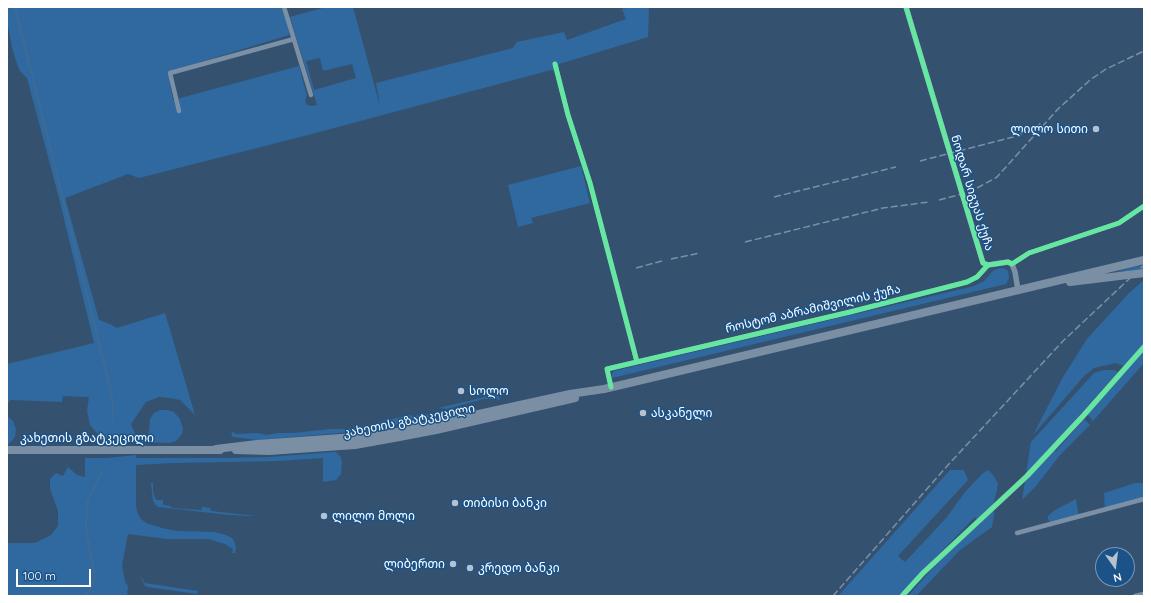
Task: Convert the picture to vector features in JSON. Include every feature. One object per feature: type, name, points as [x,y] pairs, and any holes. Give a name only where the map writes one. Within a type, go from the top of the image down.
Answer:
[{"type":"highway","name":"კახეთის გზატკეცილი","points":[[7,450],[216,449],[269,451],[336,447],[368,443],[571,400],[607,388],[1144,260]]},
{"type":"highway","name":"კახეთის გზატკეცილი","points":[[1043,285],[1144,273]]},
{"type":"street","points":[[284,7],[312,95]]},
{"type":"street","name":"ნოდარ სიგუას ქუჩა","points":[[906,7],[983,263],[988,265],[1008,262],[1012,264]]},
{"type":"street","points":[[179,111],[170,73],[294,39]]},
{"type":"street","points":[[555,64],[568,115],[590,184],[637,362]]},
{"type":"street","points":[[1018,290],[1012,264],[1029,253],[1119,223],[1144,206]]},
{"type":"street","name":"როსტომ აბრამიშვილის ქუჩა","points":[[607,388],[607,369],[657,356],[850,312],[967,282],[977,277],[988,265]]},
{"type":"street","points":[[902,596],[923,573],[1027,476],[1144,347]]},
{"type":"street","points":[[1017,533],[1144,500]]},
{"type":"street","points":[[1135,596],[1144,594]]},
{"type":"shaded area","points":[[7,7],[282,7],[289,26],[289,35],[168,72],[173,100],[299,66],[307,96],[305,101],[307,105],[312,106],[317,105],[290,17],[326,7],[353,7],[380,106],[376,83],[513,48],[517,42],[564,32],[567,40],[626,19],[622,9],[628,7],[648,7],[649,11],[648,37],[559,64],[559,70],[551,70],[308,135],[139,178],[128,174],[65,198],[99,320],[117,328],[165,313],[195,415],[180,400],[159,397],[146,402],[131,424],[136,436],[147,437],[150,419],[154,413],[160,410],[174,412],[180,419],[183,429],[182,434],[176,441],[170,443],[114,441],[100,437],[90,425],[87,411],[89,397],[63,396],[62,402],[11,400],[7,404],[7,364],[94,343],[59,198],[27,78],[20,71],[17,64],[7,21]],"holes":[[[320,58],[323,71],[352,64],[356,78],[314,90],[306,61]]]},
{"type":"shaded area","points":[[581,166],[590,203],[531,218],[533,223],[518,227],[508,185]]},
{"type":"shaded area","points":[[1144,265],[1144,270],[1115,272],[1133,267]]},
{"type":"shaded area","points":[[1001,268],[1008,271],[1009,278],[1006,284],[612,378],[614,371],[974,286],[984,281],[994,270]]},
{"type":"shaded area","points":[[1144,280],[1144,343],[1124,366],[1116,363],[1094,368],[1084,376],[1033,435],[1063,377],[1087,339],[1129,293]]},
{"type":"shaded area","points":[[1144,350],[1144,363],[1093,421],[1087,414]]},
{"type":"shaded area","points":[[1104,370],[1114,370],[1118,372],[1052,446],[1053,449],[1056,451],[1084,419],[1090,425],[1060,455],[1036,486],[1022,500],[1031,442],[1094,373]]},
{"type":"shaded area","points":[[498,394],[500,400],[484,399],[447,409],[438,408]]},
{"type":"shaded area","points":[[442,414],[381,428],[339,433],[258,440],[233,437],[231,434],[233,432],[236,434],[258,433],[267,435],[347,429],[409,415],[413,416]]},
{"type":"shaded area","points":[[7,416],[13,421],[16,429],[15,437],[8,445],[7,445]]},
{"type":"shaded area","points":[[336,452],[340,456],[342,462],[341,474],[336,480],[323,482],[323,458],[278,461],[136,465],[136,506],[141,519],[146,523],[177,531],[214,532],[226,535],[232,538],[235,543],[235,553],[232,553],[233,549],[225,544],[208,539],[167,539],[128,534],[122,565],[125,582],[128,586],[127,596],[7,596],[7,543],[35,543],[51,535],[58,526],[58,511],[50,489],[50,479],[56,473],[63,476],[68,467],[77,475],[85,477],[85,458],[107,458],[136,455],[136,458],[229,458],[269,457]]},
{"type":"shaded area","points":[[950,470],[964,470],[968,480],[898,556],[905,562],[947,517],[965,492],[983,473],[988,470],[998,483],[994,502],[992,527],[960,550],[916,596],[908,596],[955,546],[981,523],[975,517],[898,596],[838,596]]},
{"type":"shaded area","points":[[151,483],[153,483],[153,492],[156,500],[163,500],[163,505],[171,506],[172,508],[202,510],[202,507],[210,508],[211,511],[256,515],[247,516],[230,515],[158,507],[153,501]]},
{"type":"shaded area","points":[[1135,483],[1144,483],[1144,499],[1105,510],[1104,493]]},
{"type":"shaded area","points":[[1076,499],[1079,517],[1051,524],[1048,516],[1055,510]]},
{"type":"shaded area","points":[[139,574],[145,583],[198,591],[197,594],[148,587],[145,586]]},
{"type":"waterway","points":[[15,7],[110,387],[113,403],[112,420]]},
{"type":"waterway","points":[[85,596],[90,590],[95,577],[86,529],[87,503],[102,472]]},
{"type":"railway","points":[[939,200],[962,194],[997,177],[1058,109],[1090,80],[1106,69],[1144,51]]},
{"type":"railway","points":[[920,161],[1013,137],[1034,129],[1041,123]]},
{"type":"railway","points":[[774,197],[896,167]]},
{"type":"railway","points":[[745,242],[883,208],[929,202]]},
{"type":"railway","points":[[671,259],[700,253]]},
{"type":"railway","points":[[636,268],[662,261]]},
{"type":"railway","points":[[833,596],[948,465],[1063,341],[1144,265]]},
{"type":"cycle path","points":[[906,7],[983,263],[988,265],[1008,262],[1012,264],[1029,253],[1119,223],[1144,206]]},
{"type":"cycle path","points":[[555,64],[568,115],[590,183],[637,362]]},
{"type":"cycle path","points":[[611,387],[607,369],[850,312],[967,282],[977,277],[988,265]]},
{"type":"cycle path","points":[[902,596],[923,573],[1027,476],[1144,347]]},
{"type":"place","name":"ლილო სითი","points":[[1096,129]]},
{"type":"place","name":"სოლო","points":[[461,391]]},
{"type":"place","name":"ასკანელი","points":[[643,413]]},
{"type":"place","name":"თიბისი ბანკი","points":[[455,503]]},
{"type":"place","name":"ლილო მოლი","points":[[324,516]]},
{"type":"place","name":"ლიბერთი","points":[[453,564]]},
{"type":"place","name":"კრედო ბანკი","points":[[470,568]]}]
